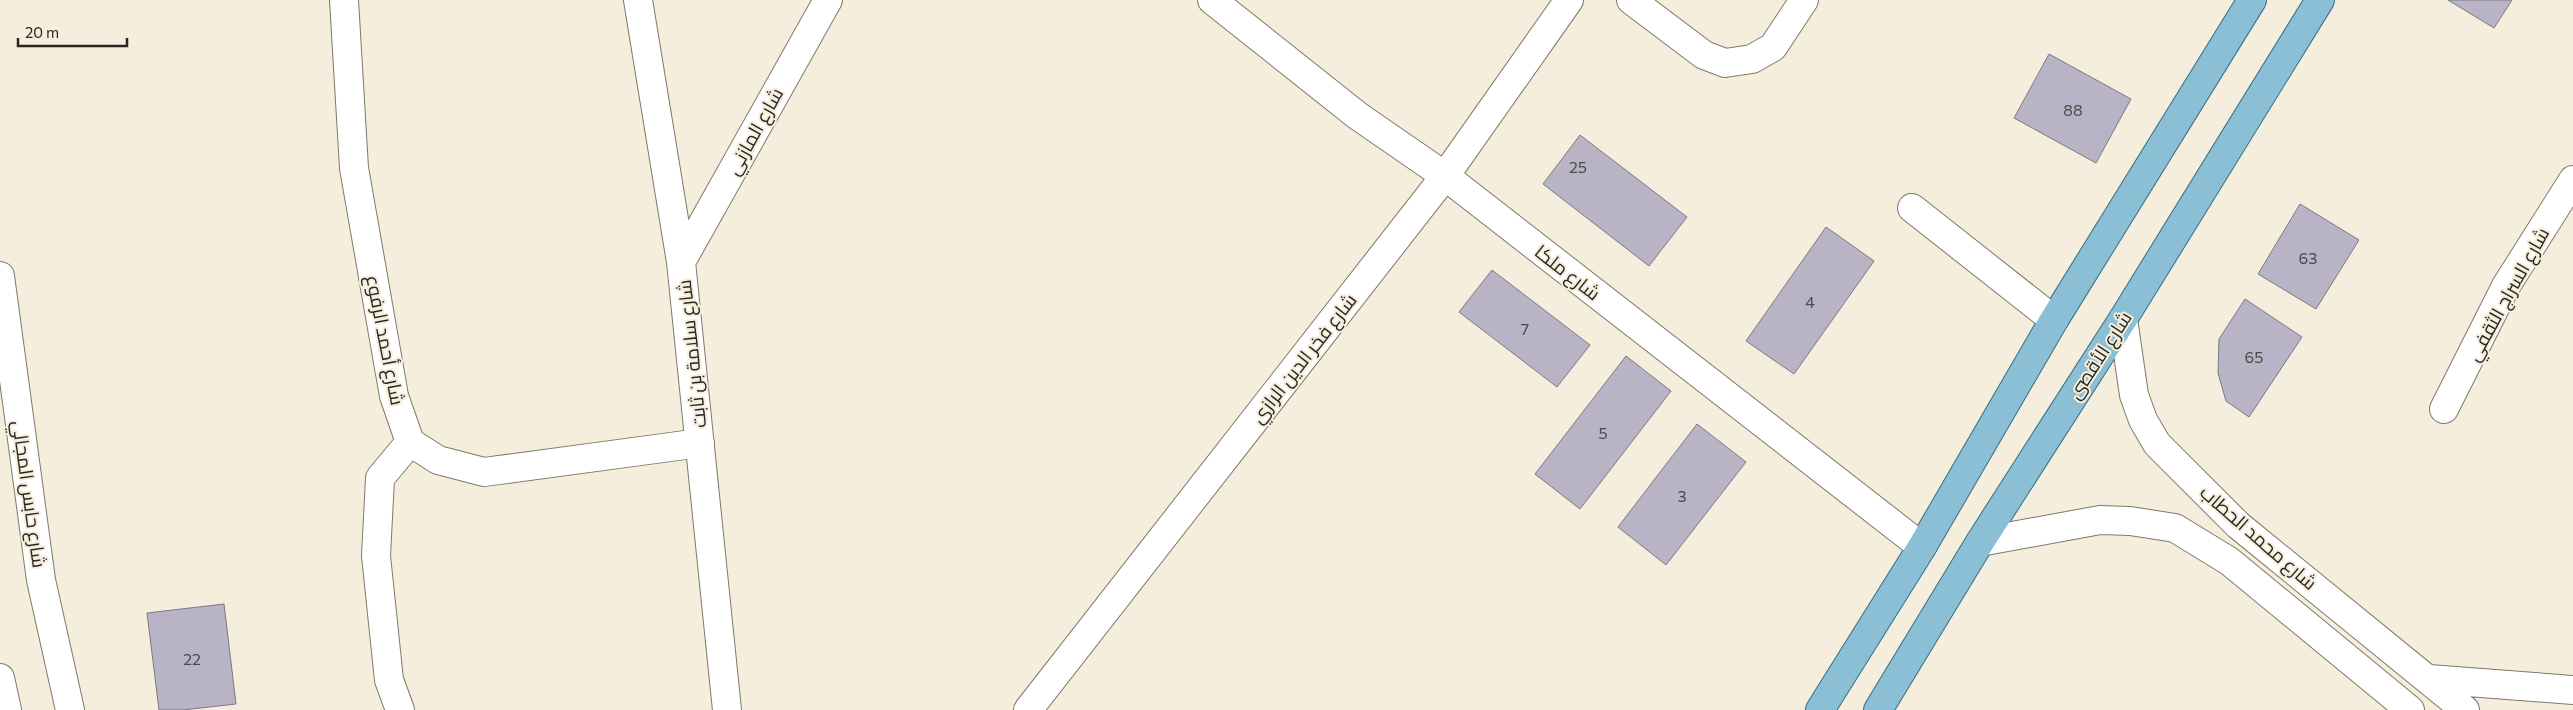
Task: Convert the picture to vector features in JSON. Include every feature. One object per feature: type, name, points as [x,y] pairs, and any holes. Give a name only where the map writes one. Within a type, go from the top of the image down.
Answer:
[{"type":"main road","points":[[1820,710],[1922,547],[2054,320],[2252,0]]},
{"type":"main road","name":"شارع الأقصى","points":[[1878,710],[1980,542],[2123,319],[2320,0]]},
{"type":"street","name":"شارع أحمد الرفوع","points":[[344,0],[354,168],[394,396],[410,442]]},
{"type":"street","name":"شارع سلامة بن ثابت","points":[[638,0],[680,262],[727,710]]},
{"type":"street","name":"شارع المازني","points":[[680,262],[828,0]]},
{"type":"street","name":"شارع ملكا","points":[[1212,0],[1358,116],[1445,176],[1922,547]]},
{"type":"street","name":"شارع فخر الدين الرازي","points":[[1028,710],[1445,176],[1569,0]]},
{"type":"street","points":[[1631,0],[1704,55],[1725,63],[1752,59],[1773,47],[1804,0]]},
{"type":"street","name":"شارع السراج الثقفي","points":[[2444,409],[2506,286],[2573,180]]},
{"type":"street","points":[[1912,208],[2054,320]]},
{"type":"street","name":"شارع حابس المجالي","points":[[0,276],[42,580],[70,710]]},
{"type":"street","name":"شارع محمد الحطاب","points":[[2123,319],[2134,395],[2143,420],[2157,444],[2238,525],[2465,710]]},
{"type":"street","points":[[400,710],[389,680],[376,556],[380,478],[410,442],[438,460],[484,472],[700,443]]},
{"type":"street","name":"شارع محمد الحطاب","points":[[1980,542],[2100,520],[2130,520],[2176,528],[2229,561],[2404,707]]},
{"type":"street","points":[[0,678],[7,710]]},
{"type":"street","points":[[2429,679],[2573,690]]},
{"type":"building","points":[[2448,0],[2512,0],[2494,28]]},
{"type":"building","points":[[2049,54],[2131,99],[2096,163],[2014,118]]},
{"type":"building","points":[[1580,135],[1687,217],[1649,266],[1543,184]]},
{"type":"building","points":[[2300,204],[2359,240],[2316,309],[2258,274]]},
{"type":"building","points":[[1826,227],[1874,261],[1794,374],[1746,341]]},
{"type":"building","points":[[1492,270],[1590,345],[1557,387],[1459,312]]},
{"type":"building","points":[[2245,299],[2302,337],[2249,417],[2226,401],[2218,373],[2219,339]]},
{"type":"building","points":[[1626,356],[1671,391],[1580,509],[1535,474]]},
{"type":"building","points":[[1697,424],[1746,462],[1666,565],[1618,527]]},
{"type":"building","points":[[224,604],[236,704],[183,710],[159,710],[147,613]]}]
